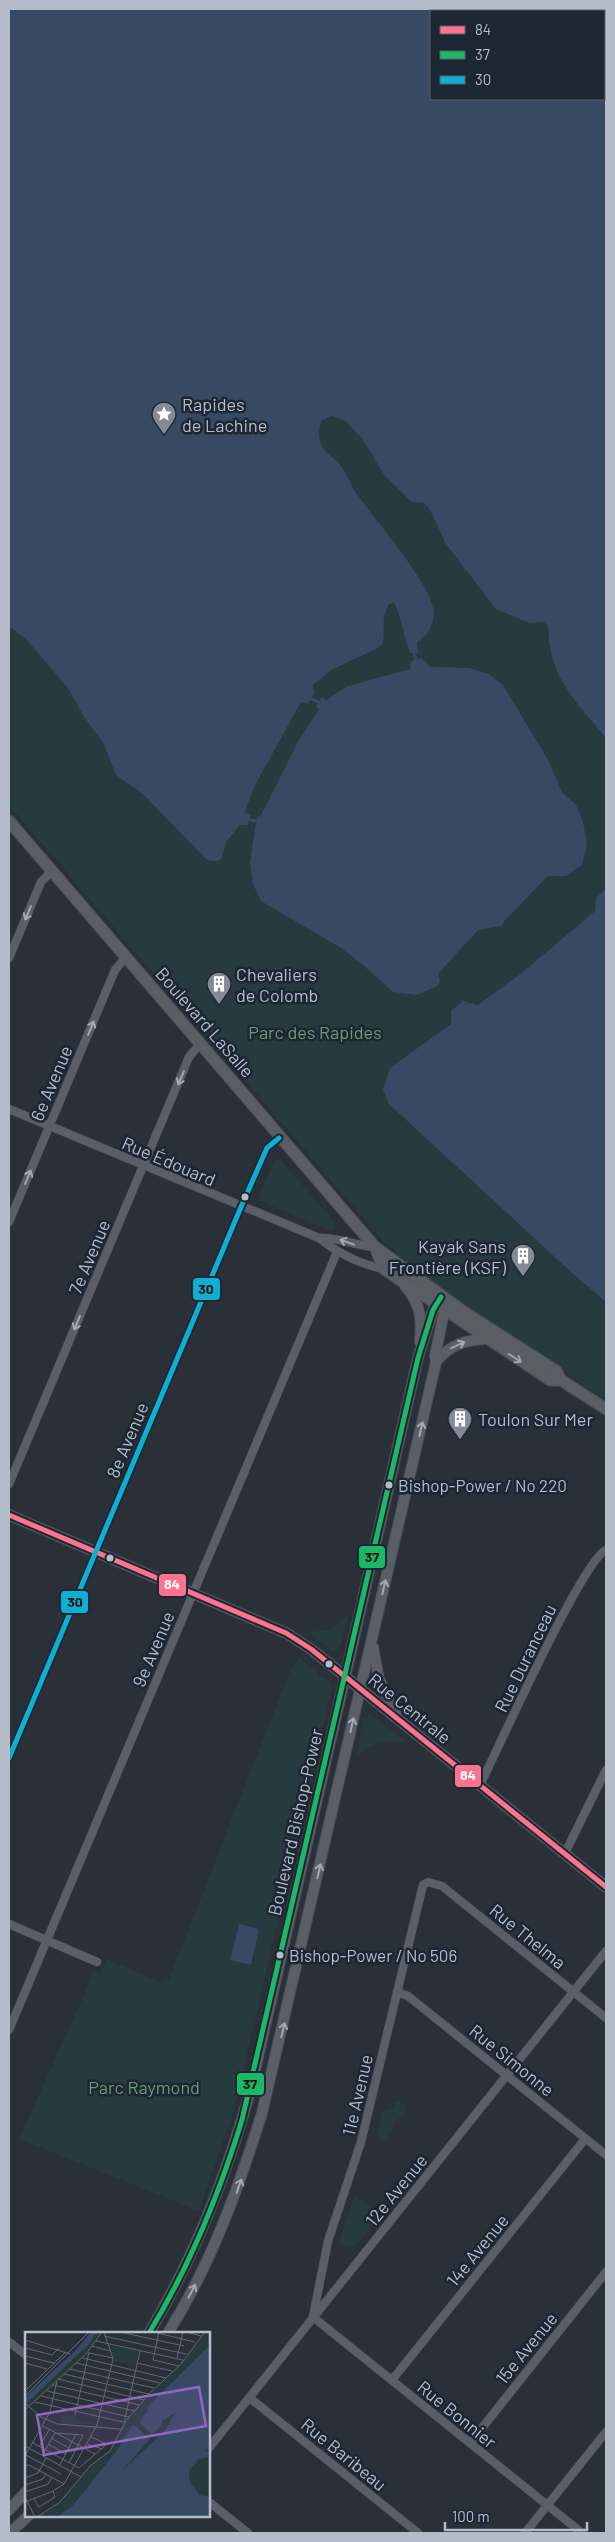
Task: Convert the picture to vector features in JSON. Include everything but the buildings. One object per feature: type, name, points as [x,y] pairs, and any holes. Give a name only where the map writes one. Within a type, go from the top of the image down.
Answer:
[{"type":"main road","name":"Boulevard LaSalle","points":[[9,821],[375,1247],[436,1297],[556,1370],[561,1380],[606,1409]]},
{"type":"main road","name":"Boulevard LaSalle","points":[[375,1247],[384,1269],[400,1280],[436,1297]]},
{"type":"main road","name":"Boulevard LaSalle","points":[[452,1308],[486,1339],[550,1380],[561,1380]]},
{"type":"street","points":[[9,958],[40,884],[52,871]]},
{"type":"street","name":"6e Avenue","points":[[9,1222],[116,968],[126,958]]},
{"type":"street","name":"7e Avenue","points":[[9,1484],[189,1057],[200,1044]]},
{"type":"street","name":"Rue Édouard","points":[[9,1109],[319,1238],[337,1252],[369,1266],[384,1269]]},
{"type":"street","name":"8e Avenue","points":[[9,1758],[241,1207],[267,1148],[280,1138]]},
{"type":"street","name":"Rue Édouard","points":[[319,1238],[333,1237],[358,1246],[375,1247]]},
{"type":"street","name":"9e Avenue","points":[[9,2030],[337,1252]]},
{"type":"street","points":[[400,1280],[413,1295],[420,1311],[419,1356]]},
{"type":"street","name":"Boulevard Bishop-Power","points":[[150,2332],[181,2276],[204,2226],[242,2120],[419,1356],[436,1297]]},
{"type":"street","name":"Boulevard Bishop-Power","points":[[169,2332],[203,2270],[221,2231],[262,2113],[436,1362],[435,1356],[452,1308]]},
{"type":"street","points":[[436,1362],[454,1346],[473,1339],[486,1339]]},
{"type":"street","name":"Rue Centrale","points":[[9,1515],[286,1633],[311,1649],[346,1676],[606,1887]]},
{"type":"street","name":"Rue Duranceau","points":[[480,1785],[569,1603],[597,1557],[606,1550]]},
{"type":"street","points":[[373,1635],[374,1658],[379,1679],[389,1704],[401,1722]]},
{"type":"street","points":[[565,1853],[606,1770]]},
{"type":"street","name":"11e Avenue","points":[[313,2318],[328,2241],[361,2142],[420,1889],[428,1882]]},
{"type":"street","name":"Rue Thelma","points":[[428,1882],[442,1886],[606,2018]]},
{"type":"street","points":[[9,1924],[97,1962]]},
{"type":"street","name":"12e Avenue","points":[[210,2447],[606,1951]]},
{"type":"street","name":"Rue Simonne","points":[[397,1992],[408,1996],[606,2156]]},
{"type":"street","name":"14e Avenue","points":[[392,2380],[585,2139]]},
{"type":"street","name":"15e Avenue","points":[[470,2443],[606,2272]]},
{"type":"street","name":"Rue Bonnier","points":[[313,2318],[582,2533]]},
{"type":"street","points":[[9,2342],[25,2354]]},
{"type":"street","name":"Rue Baribeau","points":[[250,2398],[418,2533]]},
{"type":"street","points":[[525,2533],[606,2432]]},
{"type":"street","points":[[9,2510],[25,2493]]},
{"type":"street","points":[[210,2503],[248,2533]]},
{"type":"street","points":[[10,2533],[27,2517]]},
{"type":"green space","name":"Parc des Rapides","points":[[9,9],[606,9],[606,1400],[427,1279],[384,1242],[9,805]]},
{"type":"green space","points":[[275,1160],[283,1163],[335,1223],[334,1230],[329,1230],[260,1201],[259,1195]]},
{"type":"green space","points":[[348,1615],[342,1642],[338,1650],[332,1650],[308,1632],[328,1630]]},
{"type":"green space","name":"Parc Raymond","points":[[299,1658],[318,1672],[317,1674],[330,1681],[332,1687],[234,2110],[199,2211],[19,2139],[94,1973],[100,1973],[107,1959],[160,1982],[169,1979],[292,1666]]},
{"type":"green space","points":[[369,1715],[376,1718],[408,1743],[382,1742],[364,1750],[359,1755],[357,1752],[364,1720]]},
{"type":"green space","points":[[397,2101],[405,2106],[405,2113],[395,2122],[393,2131],[385,2141],[377,2135],[383,2111],[392,2108]]},
{"type":"green space","points":[[355,2195],[381,2215],[356,2245],[347,2248],[339,2241]]},
{"type":"water","name":"Rapides de Lachine","points":[[9,9],[606,9],[606,738],[574,700],[559,674],[553,660],[548,626],[544,622],[530,623],[496,609],[446,544],[429,508],[424,503],[412,502],[385,476],[363,440],[346,421],[331,416],[321,421],[319,438],[321,444],[341,466],[356,493],[420,580],[433,607],[431,628],[417,642],[418,653],[410,653],[397,609],[394,603],[389,604],[384,616],[383,643],[378,648],[331,670],[313,685],[314,693],[308,704],[301,702],[254,787],[245,812],[251,815],[248,825],[240,825],[226,842],[222,858],[218,861],[207,860],[143,794],[116,775],[104,744],[84,717],[68,688],[26,639],[9,626]]},
{"type":"water","points":[[422,658],[430,667],[469,668],[489,674],[503,685],[548,760],[562,792],[576,805],[583,822],[587,844],[582,865],[566,876],[548,876],[504,921],[502,926],[478,930],[438,974],[440,982],[436,987],[417,995],[393,992],[341,948],[261,901],[253,884],[250,863],[257,816],[260,817],[299,740],[319,709],[316,706],[322,697],[326,700],[348,686],[410,669],[411,661]]},
{"type":"water","points":[[606,888],[606,1302],[389,1104],[383,1090],[390,1068],[451,1024],[451,1011],[463,1001],[478,1005],[523,972],[595,911],[596,898]]},
{"type":"water","points":[[239,1924],[259,1929],[251,1965],[230,1960]]},
{"type":"waterway","points":[[414,654],[416,659]]},
{"type":"waterway","points":[[311,699],[318,702]]},
{"type":"waterway","points":[[250,820],[255,821]]},
{"type":"transit line","name":"30","points":[[9,1758],[241,1207],[267,1148],[279,1138]]},
{"type":"transit line","name":"37","points":[[150,2332],[178,2282],[202,2230],[224,2176],[242,2120],[418,1358],[433,1310],[441,1297]]},
{"type":"transit line","name":"84","points":[[9,1515],[286,1633],[311,1649],[606,1887]]},
{"type":"place","name":"Rapides de Lachine","points":[[164,435]]},
{"type":"place","name":"Chevaliers de Colomb","points":[[219,1005]]},
{"type":"place","name":"Kayak Sans Frontière (KSF)","points":[[523,1277]]},
{"type":"place","name":"Toulon Sur Mer","points":[[460,1440]]},
{"type":"place","name":"Bishop-Power / No 220","points":[[389,1485]]},
{"type":"place","name":"Bishop-Power / No 506","points":[[280,1955]]}]
